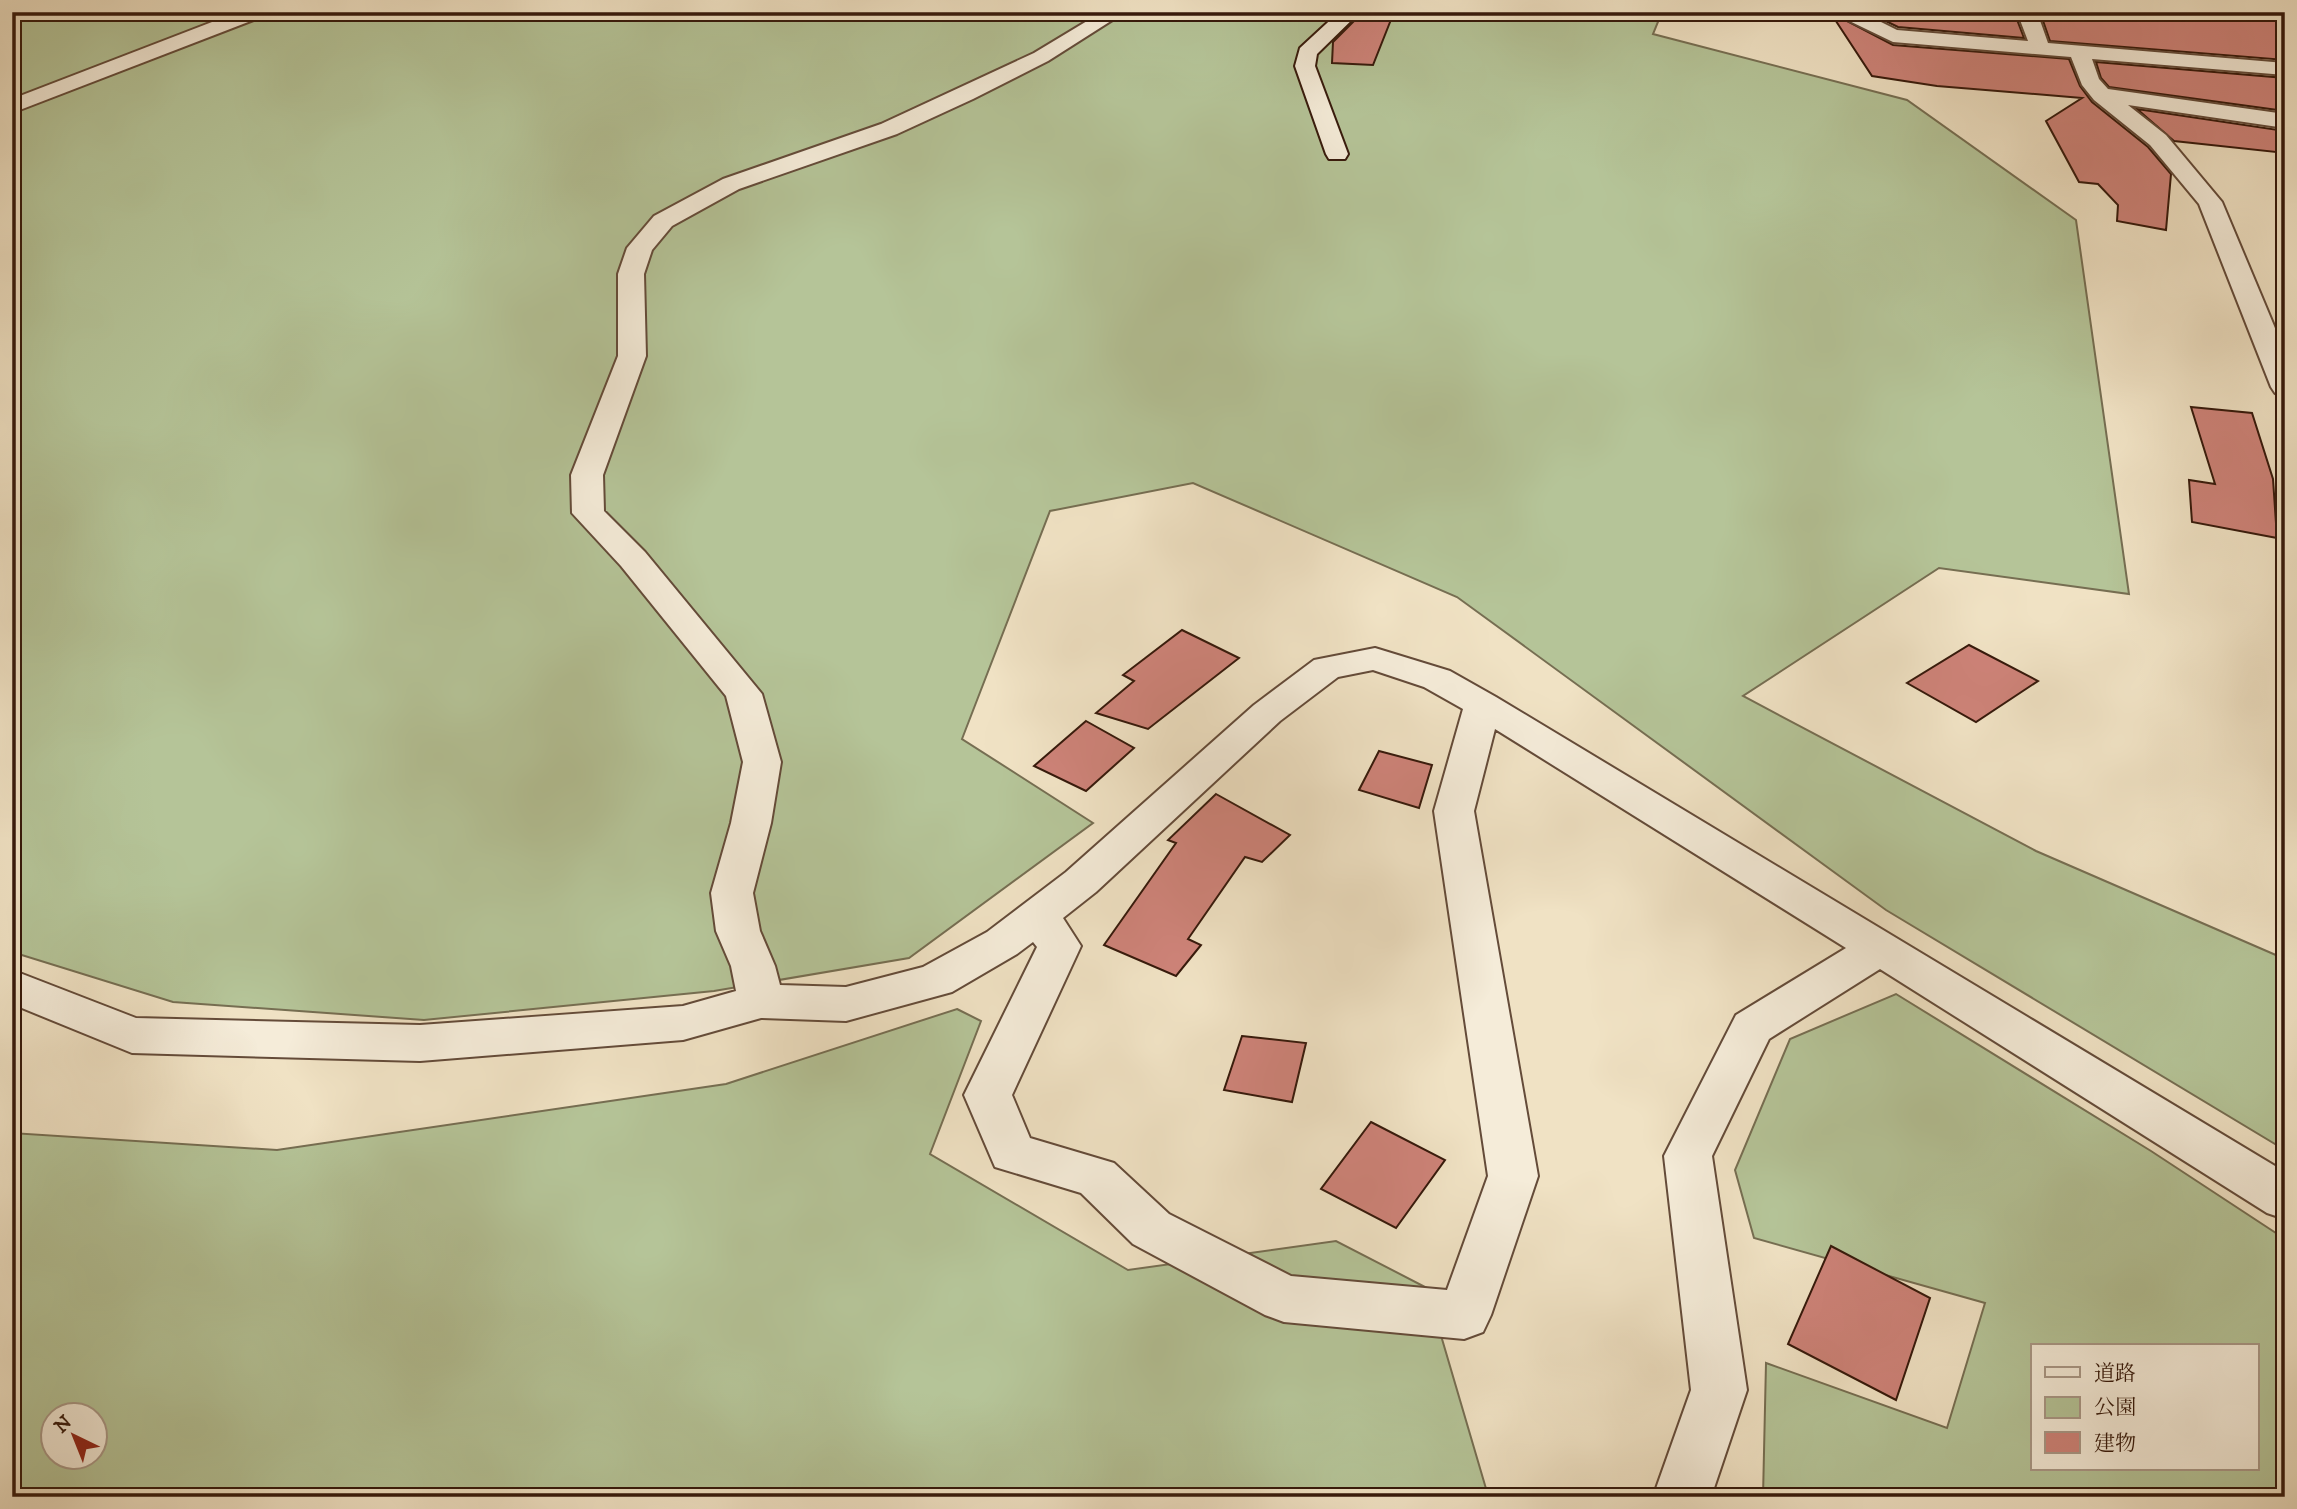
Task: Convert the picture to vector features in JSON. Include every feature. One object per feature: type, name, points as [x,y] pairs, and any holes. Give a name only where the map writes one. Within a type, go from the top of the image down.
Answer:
[{"type":"street","points":[[12,107],[257,12]]},
{"type":"street","points":[[761,1001],[753,966],[738,931],[732,893],[751,823],[762,762],[744,694],[633,559],[588,513],[587,475],[632,356],[631,274],[640,248],[663,221],[701,198],[761,173],[889,129],[1041,57],[1116,12]]},
{"type":"street","points":[[1337,154],[1305,66],[1307,52],[1351,12]]},
{"type":"street","points":[[1846,12],[1893,36],[2285,69]]},
{"type":"street","points":[[2027,12],[2040,48]]},
{"type":"street","points":[[2080,52],[2089,81],[2102,95],[2158,140],[2210,202],[2249,304],[2285,387]]},
{"type":"street","points":[[2102,95],[2285,121]]},
{"type":"street","points":[[12,986],[132,1035],[420,1043],[683,1023],[761,1001],[846,1004],[936,980],[1002,943],[1082,883],[1267,713],[1327,668],[1375,659],[1437,680],[1483,705],[2285,1198]]},
{"type":"street","points":[[1038,915],[1059,946],[988,1095],[1012,1153],[1097,1177],[1151,1229],[1284,1299],[1464,1315],[1513,1176],[1454,811],[1483,705]]},
{"type":"street","points":[[1682,1497],[1719,1390],[1688,1156],[1752,1027],[1878,949]]},
{"type":"green space","points":[[12,12],[1662,12],[1653,34],[1907,100],[2076,220],[2129,594],[1939,568],[1743,696],[2036,851],[2285,959],[2285,1150],[1886,910],[1457,597],[1193,483],[1050,511],[962,739],[1093,823],[909,958],[714,991],[424,1020],[173,1002],[12,952]]},
{"type":"green space","points":[[1896,994],[2151,1151],[2285,1239],[2285,1497],[1763,1497],[1766,1363],[1947,1428],[1985,1303],[1754,1238],[1735,1170],[1790,1039]]},
{"type":"green space","points":[[957,1009],[981,1021],[930,1154],[1128,1270],[1336,1241],[1427,1288],[1487,1492],[1478,1497],[12,1497],[12,1133],[277,1150],[726,1084]]},
{"type":"building","points":[[1363,12],[1394,12],[1373,65],[1332,63],[1333,42]]},
{"type":"building","points":[[1830,12],[1893,45],[2069,59],[2080,86],[2092,102],[2148,147],[2171,174],[2166,230],[2117,221],[2118,205],[2098,184],[2079,182],[2046,121],[2082,98],[1937,86],[1872,76]]},
{"type":"building","points":[[1867,12],[1960,12],[2016,17],[2024,38],[1898,27]]},
{"type":"building","points":[[2040,12],[2285,12],[2285,60],[2050,41]]},
{"type":"building","points":[[2096,62],[2285,78],[2285,111],[2109,87],[2101,78]]},
{"type":"building","points":[[2137,109],[2285,131],[2285,153],[2174,141]]},
{"type":"building","points":[[2191,407],[2252,413],[2273,479],[2277,538],[2192,522],[2189,480],[2215,484]]},
{"type":"building","points":[[1182,630],[1239,658],[1148,729],[1096,713],[1134,681],[1123,675]]},
{"type":"building","points":[[1969,645],[2038,681],[1976,722],[1907,683]]},
{"type":"building","points":[[1086,721],[1134,748],[1086,791],[1034,766]]},
{"type":"building","points":[[1379,751],[1432,765],[1419,808],[1359,790]]},
{"type":"building","points":[[1216,794],[1290,835],[1262,862],[1245,857],[1188,939],[1201,945],[1176,976],[1104,945],[1176,843],[1168,840]]},
{"type":"building","points":[[1242,1036],[1306,1043],[1292,1102],[1224,1090]]},
{"type":"building","points":[[1371,1122],[1445,1160],[1396,1228],[1321,1189]]},
{"type":"building","points":[[1831,1246],[1930,1298],[1896,1400],[1788,1344]]}]
